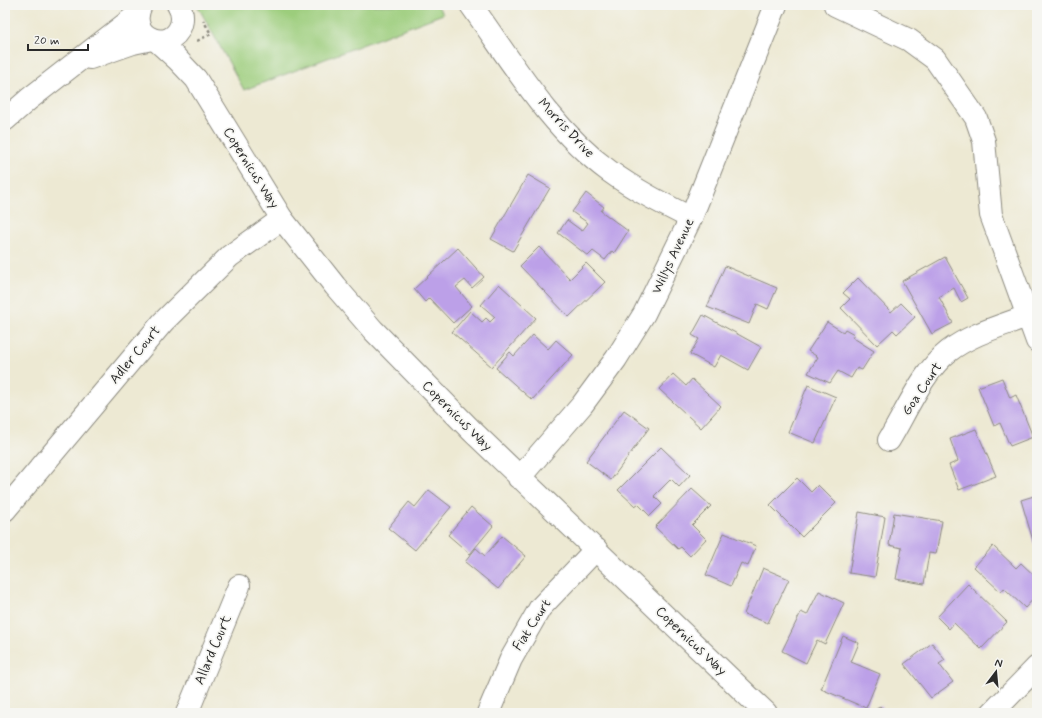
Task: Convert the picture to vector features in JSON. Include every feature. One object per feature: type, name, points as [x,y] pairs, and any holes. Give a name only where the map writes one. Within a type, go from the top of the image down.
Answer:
[{"type":"street","name":"Morris Drive","points":[[471,5],[544,105],[575,141],[608,170],[630,185],[656,201],[691,218]]},
{"type":"street","name":"Willys Avenue","points":[[519,478],[582,405],[631,336],[657,290],[691,218],[776,5]]},
{"type":"street","points":[[835,5],[909,40],[935,59],[976,118],[984,142],[990,215],[1037,341]]},
{"type":"street","points":[[5,120],[29,99],[78,62],[138,9]]},
{"type":"street","name":"Copernicus Way","points":[[138,9],[139,27],[142,33],[154,40],[177,59],[196,79],[282,219],[335,286],[373,330],[421,381],[519,478],[596,549],[766,713]]},
{"type":"street","points":[[78,62],[133,43],[163,40],[176,34],[180,13]]},
{"type":"street","name":"Copernicus Way","points":[[180,13],[184,37],[196,79]]},
{"type":"street","name":"Adler Court","points":[[5,510],[163,322],[230,256],[282,219]]},
{"type":"street","name":"Goa Court","points":[[889,440],[932,368],[949,352],[968,340],[1027,316]]},
{"type":"street","name":"Fiat Court","points":[[488,713],[511,659],[540,608],[596,549]]},
{"type":"street","name":"Allard Court","points":[[187,713],[239,586]]},
{"type":"street","points":[[992,713],[1037,667]]},
{"type":"green space","points":[[197,5],[437,5],[443,14],[244,90]]},
{"type":"building","points":[[528,175],[550,188],[513,251],[491,239]]},
{"type":"building","points":[[586,193],[604,207],[601,211],[628,231],[614,253],[612,251],[605,260],[593,251],[588,256],[558,233],[567,220],[582,231],[588,223],[572,212]]},
{"type":"building","points":[[539,247],[570,279],[586,263],[605,282],[569,317],[520,266]]},
{"type":"building","points":[[458,248],[484,277],[472,288],[465,280],[456,287],[472,306],[453,323],[429,298],[425,302],[414,289]]},
{"type":"building","points":[[945,257],[968,298],[961,302],[954,288],[939,297],[953,323],[932,334],[902,281]]},
{"type":"building","points":[[725,266],[777,288],[768,309],[757,304],[749,324],[707,307]]},
{"type":"building","points":[[858,278],[891,312],[901,303],[915,317],[897,334],[893,330],[877,345],[841,308],[850,299],[843,293]]},
{"type":"building","points":[[499,284],[536,318],[492,367],[452,332],[470,311],[482,322],[486,318],[490,322],[495,317],[481,305]]},
{"type":"building","points":[[703,315],[761,347],[748,370],[721,355],[714,367],[690,354],[699,339],[692,335]]},
{"type":"building","points":[[827,322],[843,332],[845,329],[854,334],[852,337],[874,351],[862,370],[857,368],[851,378],[838,371],[830,383],[808,373],[818,357],[808,351]]},
{"type":"building","points":[[533,335],[548,349],[556,340],[573,355],[532,400],[496,368],[510,352],[514,356]]},
{"type":"building","points":[[673,374],[686,386],[692,379],[721,406],[701,428],[659,389]]},
{"type":"building","points":[[1002,378],[1010,398],[1016,395],[1033,437],[1010,446],[1000,423],[994,426],[978,387]]},
{"type":"building","points":[[808,385],[836,397],[815,443],[788,432]]},
{"type":"building","points":[[624,410],[649,428],[611,480],[586,461]]},
{"type":"building","points":[[976,429],[996,476],[959,490],[949,465],[958,461],[950,439]]},
{"type":"building","points":[[661,447],[690,475],[679,487],[671,479],[654,496],[662,504],[650,516],[638,504],[635,506],[618,490]]},
{"type":"building","points":[[797,478],[811,492],[818,485],[836,503],[802,537],[770,505]]},
{"type":"building","points":[[692,489],[711,506],[692,525],[706,539],[690,556],[681,547],[678,549],[655,527]]},
{"type":"building","points":[[429,490],[451,507],[415,550],[388,528],[409,502],[415,507]]},
{"type":"building","points":[[1037,495],[1037,544],[1034,544],[1021,500]]},
{"type":"building","points":[[471,507],[493,526],[470,554],[448,535]]},
{"type":"building","points":[[859,512],[885,517],[875,577],[849,573]]},
{"type":"building","points":[[894,513],[942,521],[936,554],[929,553],[924,584],[896,579],[902,548],[889,545]]},
{"type":"building","points":[[724,533],[756,546],[748,566],[741,563],[731,586],[706,575]]},
{"type":"building","points":[[502,536],[526,556],[498,589],[465,562],[476,548],[485,556]]},
{"type":"building","points":[[993,546],[1016,568],[1021,563],[1037,578],[1037,595],[1025,608],[1004,588],[1001,592],[974,567]]},
{"type":"building","points":[[763,568],[789,579],[768,623],[744,614]]},
{"type":"building","points":[[968,584],[1007,622],[981,649],[954,623],[949,629],[937,617]]},
{"type":"building","points":[[819,591],[844,603],[825,644],[817,640],[806,663],[782,651],[801,612],[807,615]]},
{"type":"building","points":[[843,636],[859,643],[851,662],[880,674],[866,708],[821,689]]},
{"type":"building","points":[[932,643],[945,660],[939,664],[953,682],[931,698],[904,664]]},
{"type":"building","points":[[880,706],[887,713],[872,713]]}]
